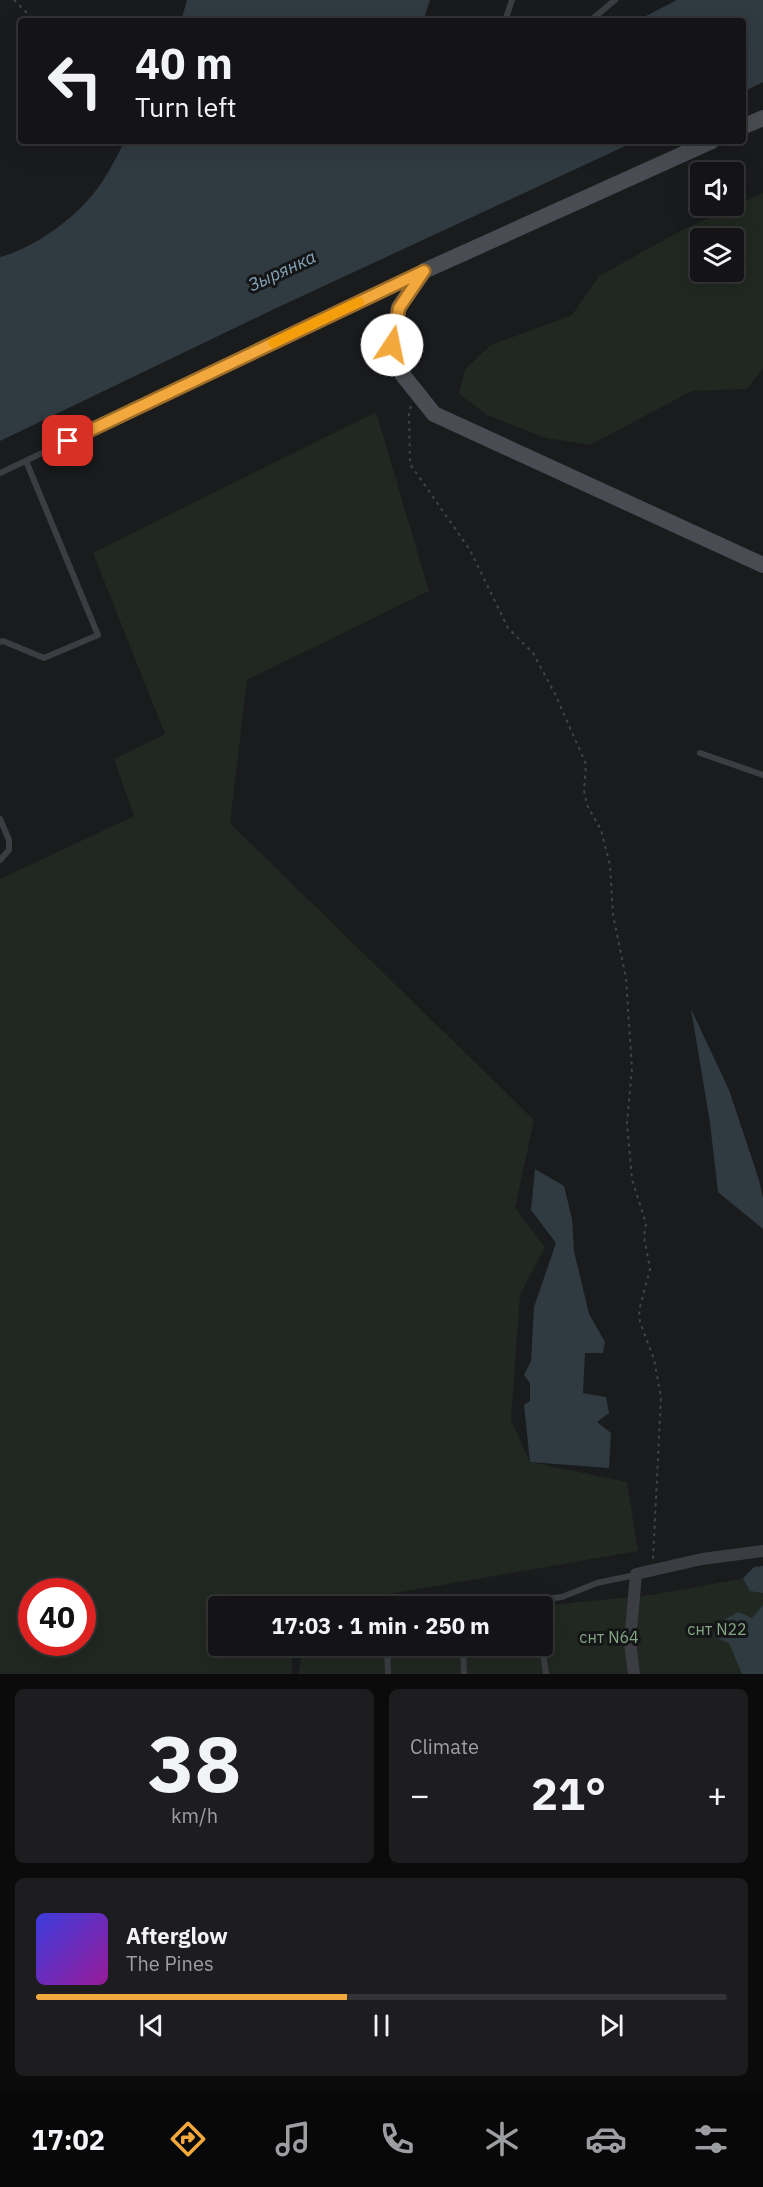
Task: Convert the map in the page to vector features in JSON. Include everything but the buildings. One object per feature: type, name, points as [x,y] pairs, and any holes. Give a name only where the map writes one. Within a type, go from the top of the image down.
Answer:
[{"type":"street","points":[[746,125],[763,118]]},
{"type":"street","points":[[705,144],[424,271],[399,308],[392,345],[402,374],[434,414],[763,565]]},
{"type":"street","points":[[634,1674],[630,1642],[636,1574],[702,1559],[763,1551]]},
{"type":"lane","points":[[506,18],[512,0]]},
{"type":"lane","points":[[594,18],[615,0]]},
{"type":"lane","points":[[0,473],[424,271]]},
{"type":"lane","points":[[0,642],[3,641],[44,658],[98,635],[26,461]]},
{"type":"lane","points":[[700,753],[763,775]]},
{"type":"lane","points":[[0,819],[9,840],[9,850],[0,860]]},
{"type":"lane","points":[[553,1600],[597,1583],[636,1574]]},
{"type":"lane","points":[[387,1656],[388,1674]]},
{"type":"lane","points":[[463,1656],[464,1674]]},
{"type":"lane","points":[[543,1656],[546,1674]]},
{"type":"path","points":[[14,0],[32,18]]},
{"type":"path","points":[[417,393],[409,412],[410,464],[470,550],[508,628],[533,653],[555,694],[586,764],[584,790],[587,805],[602,830],[610,865],[613,915],[626,978],[632,1068],[627,1123],[632,1179],[646,1224],[644,1237],[650,1269],[639,1311],[640,1322],[654,1359],[661,1397],[653,1549],[654,1569]]},
{"type":"green space","points":[[763,193],[763,368],[747,389],[692,391],[590,445],[546,438],[487,415],[459,394],[465,369],[491,345],[572,315],[599,276],[682,230],[713,216],[744,216],[744,202]]},
{"type":"green space","points":[[376,412],[429,591],[247,680],[230,823],[534,1120],[515,1208],[545,1247],[520,1295],[511,1420],[530,1462],[627,1482],[638,1551],[379,1596],[208,1596],[208,1656],[293,1656],[292,1674],[0,1674],[0,879],[134,816],[114,759],[165,734],[93,553]]},
{"type":"green space","points":[[763,1575],[763,1674],[298,1674],[302,1656],[553,1656],[553,1605],[651,1595]]},
{"type":"water","points":[[187,0],[430,0],[424,18],[182,18]]},
{"type":"water","points":[[677,0],[763,0],[763,82],[746,90],[746,18],[642,18]]},
{"type":"water","name":"Зырянка","points":[[123,144],[630,144],[270,311],[0,441],[0,257],[27,247],[66,221],[88,200],[108,172]]},
{"type":"water","points":[[691,1009],[729,1090],[759,1180],[763,1198],[763,1229],[718,1192],[710,1123]]},
{"type":"water","points":[[535,1169],[564,1186],[572,1219],[574,1251],[589,1314],[605,1342],[603,1353],[585,1353],[583,1393],[606,1397],[609,1413],[597,1422],[611,1433],[609,1468],[530,1462],[524,1405],[530,1401],[530,1383],[524,1375],[531,1361],[534,1307],[556,1243],[531,1210]]},
{"type":"water","points":[[763,1566],[763,1593],[750,1591],[743,1578],[754,1567]]},
{"type":"water","points":[[763,1605],[763,1674],[742,1674],[729,1643],[714,1637],[717,1624],[738,1612],[752,1618]]},
{"type":"slow traffic","points":[[273,343],[359,302]]},
{"type":"route","points":[[68,441],[424,271],[399,308],[392,345]]},
{"type":"park label","name":"снт N22","points":[[717,1629]]},
{"type":"park label","name":"снт N64","points":[[609,1637]]}]
